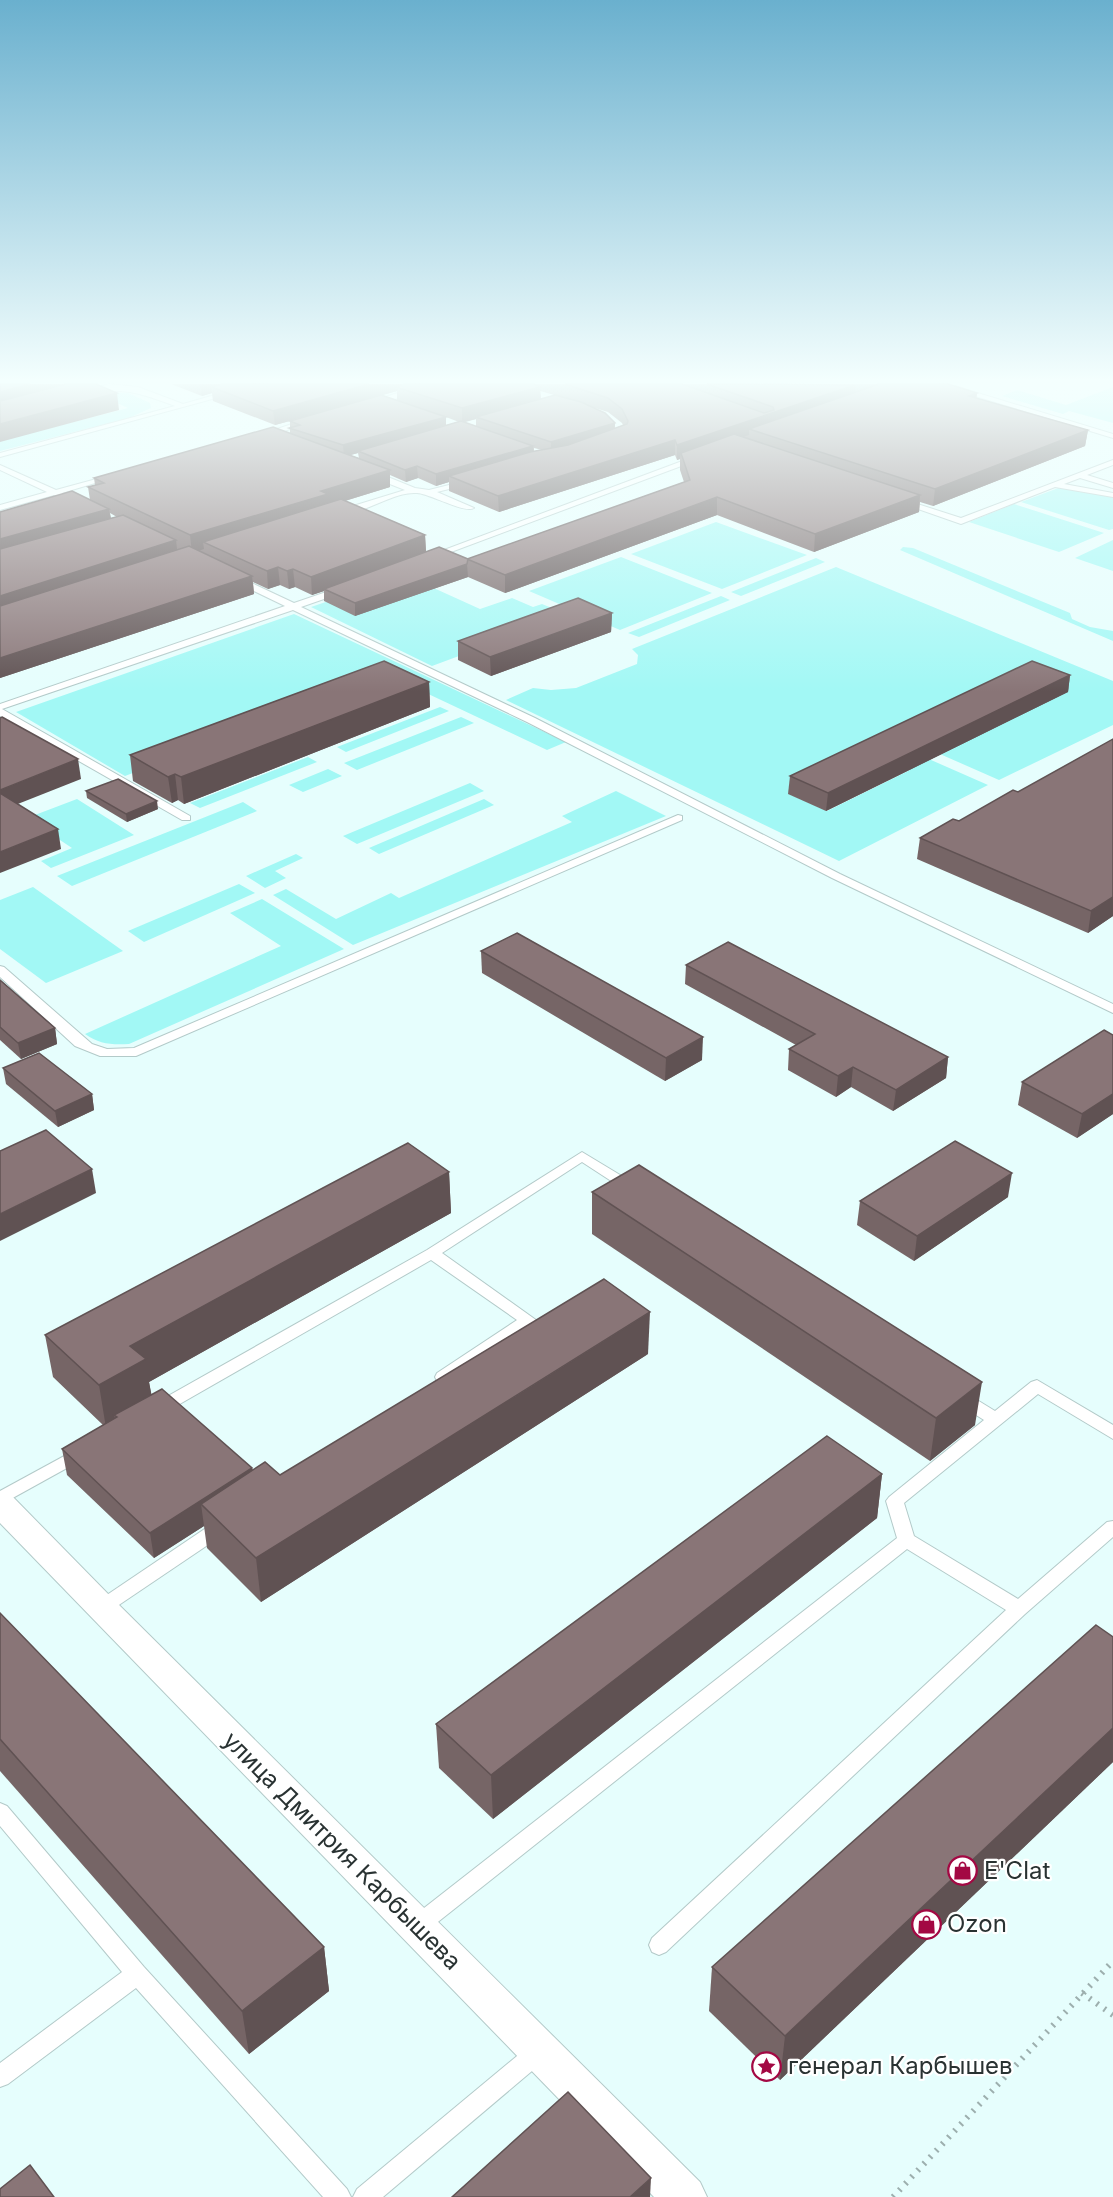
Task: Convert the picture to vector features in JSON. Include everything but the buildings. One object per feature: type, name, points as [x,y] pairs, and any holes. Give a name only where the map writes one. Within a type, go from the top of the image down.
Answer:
[{"type":"street","name":"улица Дмитрия Карбышева","points":[[0,1503],[100,1608],[685,2197]]},
{"type":"lane","points":[[41,487],[86,507]]},
{"type":"lane","points":[[0,508],[77,487]]},
{"type":"lane","points":[[404,487],[429,492],[470,508]]},
{"type":"lane","points":[[429,492],[450,487]]},
{"type":"lane","points":[[418,561],[619,487]]},
{"type":"lane","points":[[896,500],[961,521],[1051,487]]},
{"type":"lane","points":[[1064,487],[1113,495]]},
{"type":"lane","points":[[336,514],[413,490]]},
{"type":"lane","points":[[223,573],[531,720],[836,876],[1113,1009]]},
{"type":"lane","points":[[0,707],[351,586]]},
{"type":"lane","points":[[0,712],[186,818]]},
{"type":"lane","points":[[0,970],[80,1044],[93,1052],[110,1054],[136,1052],[678,818]]},
{"type":"lane","points":[[144,1417],[432,1253],[582,1156],[643,1195]]},
{"type":"lane","points":[[429,1387],[528,1320],[432,1253]]},
{"type":"lane","points":[[1019,1609],[906,1540],[895,1501],[1036,1386],[1113,1433]]},
{"type":"lane","points":[[946,1388],[997,1420]]},
{"type":"lane","points":[[0,1499],[93,1446]]},
{"type":"lane","points":[[100,1608],[230,1521]]},
{"type":"lane","points":[[659,1945],[1019,1609],[1113,1527]]},
{"type":"lane","points":[[417,1926],[906,1540]]},
{"type":"lane","points":[[0,1812],[137,1974],[339,2197]]},
{"type":"lane","points":[[0,2076],[137,1974]]},
{"type":"lane","points":[[365,2197],[539,2052]]},
{"type":"path","points":[[893,2197],[1113,1960]]},
{"type":"path","points":[[1082,1993],[1113,2015]]},
{"type":"shaded area","points":[[1061,487],[1113,497],[1113,529],[1109,530],[1021,502]]},
{"type":"shaded area","points":[[1014,504],[1104,533],[1059,552],[969,522]]},
{"type":"shaded area","points":[[716,522],[807,555],[722,589],[631,554]]},
{"type":"shaded area","points":[[1113,540],[1113,571],[1075,558]]},
{"type":"shaded area","points":[[903,547],[913,548],[1070,613],[1072,619],[1090,627],[1113,631],[1113,641],[900,550]]},
{"type":"shaded area","points":[[621,557],[712,593],[620,630],[529,591]]},
{"type":"shaded area","points":[[816,558],[825,562],[741,596],[731,592]]},
{"type":"shaded area","points":[[836,567],[1113,681],[1113,725],[999,780],[924,747],[906,749],[988,785],[839,861],[506,700],[533,688],[551,690],[576,688],[637,664],[638,655],[632,649]],"holes":[[[910,770],[827,811],[789,794]]]},
{"type":"shaded area","points":[[405,575],[480,609],[512,598],[533,607],[542,604],[569,615],[432,666],[311,607]]},
{"type":"shaded area","points":[[721,596],[730,600],[639,637],[628,633]]},
{"type":"shaded area","points":[[294,614],[566,742],[547,750],[388,675],[125,776],[16,712]]},
{"type":"shaded area","points":[[440,707],[449,711],[346,752],[337,747]]},
{"type":"shaded area","points":[[461,717],[474,723],[357,770],[344,763]]},
{"type":"shaded area","points":[[308,757],[317,762],[200,808],[190,803]]},
{"type":"shaded area","points":[[328,769],[342,776],[303,792],[289,785]]},
{"type":"shaded area","points":[[470,783],[484,791],[357,844],[343,836]]},
{"type":"shaded area","points":[[616,791],[666,816],[353,945],[273,895],[286,889],[336,919],[391,893],[399,898],[572,822],[562,816]]},
{"type":"shaded area","points":[[77,799],[134,835],[51,868],[41,861],[72,848],[27,818]]},
{"type":"shaded area","points":[[484,799],[494,805],[379,854],[369,848]]},
{"type":"shaded area","points":[[243,802],[257,811],[72,886],[57,876]]},
{"type":"shaded area","points":[[296,854],[303,858],[275,871],[286,878],[265,888],[246,876]]},
{"type":"shaded area","points":[[239,884],[255,893],[144,942],[128,931]]},
{"type":"shaded area","points":[[33,887],[123,951],[46,983],[0,949],[0,900]]},
{"type":"shaded area","points":[[262,899],[344,949],[129,1044],[106,1043],[85,1034],[281,946],[230,913]]},
{"type":"place","name":"E'Clat","points":[[963,1871]]},
{"type":"place","name":"Ozon","points":[[926,1924]]},
{"type":"place","name":"генерал Карбышев","points":[[767,2066]]}]
